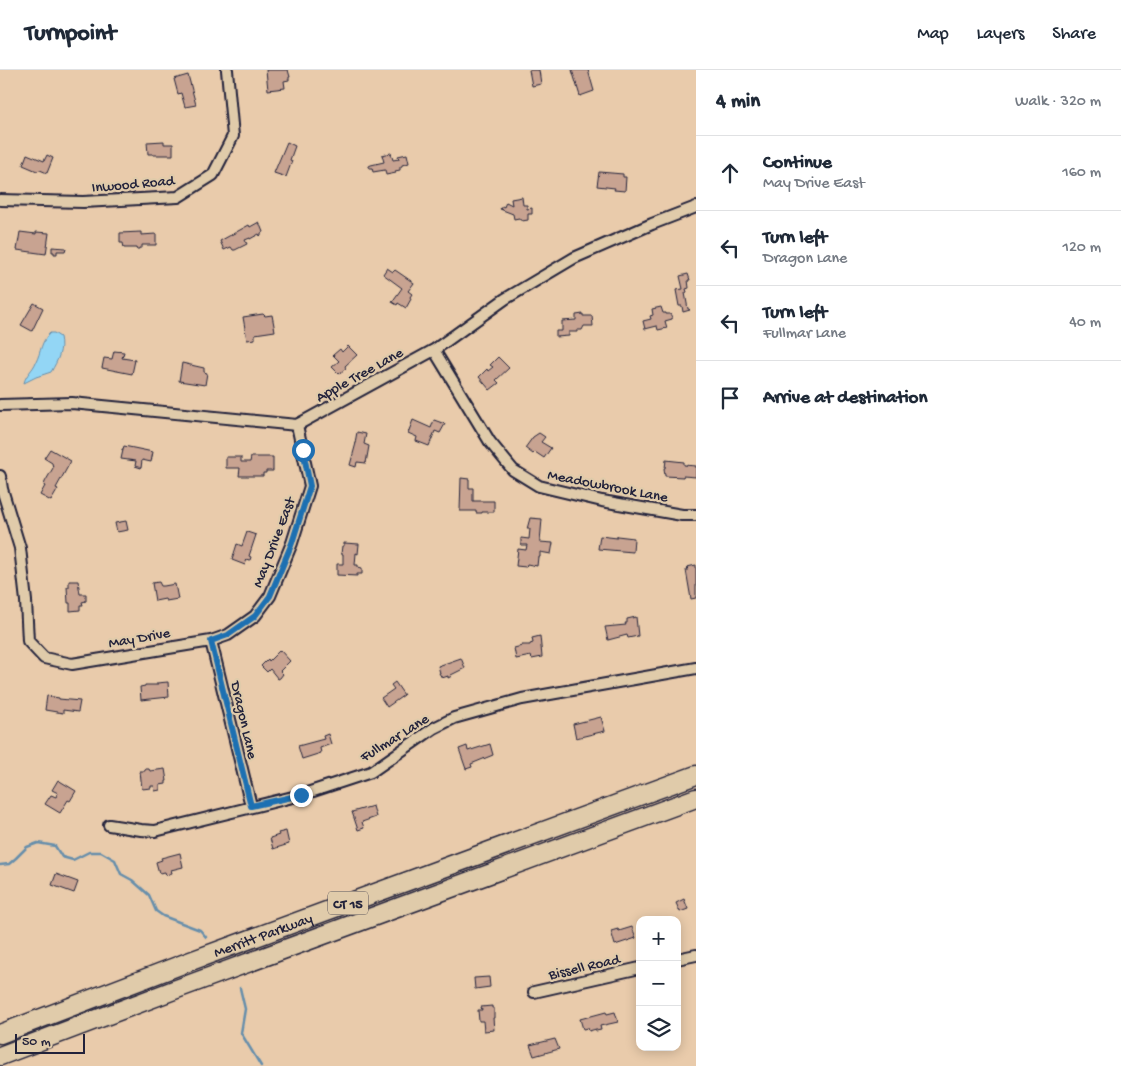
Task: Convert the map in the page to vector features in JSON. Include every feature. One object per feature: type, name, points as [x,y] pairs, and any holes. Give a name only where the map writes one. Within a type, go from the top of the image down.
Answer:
[{"type":"highway","name":"Merritt Parkway","points":[[0,1034],[188,962],[696,775]]},
{"type":"highway","name":"Merritt Parkway","points":[[0,1056],[696,798]]},
{"type":"highway","points":[[13,1066],[30,1054],[82,1025]]},
{"type":"street","name":"Inwood Road","points":[[0,200],[83,202],[178,197],[213,175],[233,136],[227,70]]},
{"type":"street","name":"Apple Tree Lane","points":[[297,425],[434,350],[504,299],[574,258],[652,224],[696,208]]},
{"type":"street","name":"Meadowbrook Lane","points":[[434,350],[490,442],[513,470],[539,486],[602,502],[682,515],[696,515]]},
{"type":"street","points":[[0,405],[72,403],[297,425]]},
{"type":"street","name":"May Drive East","points":[[211,641],[228,635],[255,616],[270,596],[292,543],[310,486],[297,425]]},
{"type":"street","name":"May Drive","points":[[0,476],[2,489],[20,548],[28,641],[44,658],[72,664],[211,641]]},
{"type":"street","name":"Dragon Lane","points":[[211,641],[251,806]]},
{"type":"street","name":"Fullmar Lane","points":[[109,825],[154,831],[301,795],[371,772],[434,728],[454,718],[522,700],[696,668]]},
{"type":"street","points":[[681,958],[696,955]]},
{"type":"street","name":"Bissell Road","points":[[534,992],[636,969]]},
{"type":"water","points":[[50,333],[60,337],[61,342],[56,363],[51,372],[24,383],[35,365],[45,340]]},
{"type":"building","points":[[266,70],[288,70],[290,77],[289,80],[284,81],[285,88],[268,90]]},
{"type":"building","points":[[529,70],[539,70],[541,84],[532,86]]},
{"type":"building","points":[[572,70],[588,70],[594,91],[580,96]]},
{"type":"building","points":[[188,75],[196,105],[185,107],[181,93],[178,94],[174,79]]},
{"type":"building","points":[[164,141],[164,144],[173,144],[173,155],[148,154],[147,142]]},
{"type":"building","points":[[287,142],[295,146],[286,177],[274,173]]},
{"type":"building","points":[[391,153],[393,160],[399,159],[398,156],[407,154],[409,163],[402,165],[400,170],[395,171],[396,173],[386,175],[385,170],[373,172],[372,168],[369,168],[371,165],[384,162],[382,155]]},
{"type":"building","points":[[27,154],[44,161],[47,155],[53,158],[47,173],[23,165]]},
{"type":"building","points":[[599,172],[623,174],[623,177],[626,177],[625,191],[597,186]]},
{"type":"building","points":[[522,197],[523,205],[527,205],[527,209],[532,208],[532,214],[528,214],[528,220],[514,219],[513,214],[500,209],[502,206],[504,207],[506,202],[512,205],[511,199]]},
{"type":"building","points":[[259,222],[263,232],[260,236],[259,234],[245,240],[247,244],[235,250],[231,247],[224,250],[220,241],[249,225],[250,227]]},
{"type":"building","points":[[20,232],[49,233],[46,254],[17,250]]},
{"type":"building","points":[[141,232],[141,235],[156,234],[156,245],[142,245],[142,248],[136,249],[124,248],[123,243],[120,243],[120,233]]},
{"type":"building","points":[[52,247],[66,248],[65,251],[57,251],[57,254],[54,254]]},
{"type":"building","points":[[387,268],[393,272],[395,270],[414,283],[408,291],[412,294],[406,308],[392,302],[402,288],[383,274]]},
{"type":"building","points":[[688,274],[690,280],[688,280],[689,288],[686,289],[687,292],[685,293],[688,309],[690,310],[683,312],[682,306],[679,306],[676,290],[683,289],[680,276]]},
{"type":"building","points":[[34,303],[43,308],[32,331],[21,325]]},
{"type":"building","points":[[661,307],[663,313],[670,314],[672,317],[672,319],[665,321],[667,328],[658,330],[657,326],[645,329],[643,321],[651,319],[650,316],[653,315],[652,309]]},
{"type":"building","points":[[263,314],[265,316],[272,315],[275,331],[255,334],[255,339],[247,340],[243,317]]},
{"type":"building","points":[[583,314],[583,316],[592,316],[593,326],[584,326],[582,330],[577,330],[577,332],[569,332],[569,336],[556,337],[556,331],[562,331],[562,321],[576,320],[576,315]]},
{"type":"building","points":[[348,346],[357,355],[339,374],[332,367],[339,361],[333,355],[340,349],[342,352]]},
{"type":"building","points":[[114,351],[124,352],[122,358],[135,360],[132,374],[102,368],[104,358],[112,359]]},
{"type":"building","points":[[498,357],[509,368],[496,380],[499,383],[490,390],[479,377],[487,369],[488,371],[493,367],[490,365]]},
{"type":"building","points":[[182,363],[204,368],[204,372],[207,373],[205,385],[179,381]]},
{"type":"building","points":[[413,420],[431,428],[434,420],[445,424],[440,433],[435,431],[429,446],[416,441],[417,437],[408,433]]},
{"type":"building","points":[[357,432],[366,434],[364,444],[369,446],[366,463],[357,462],[356,467],[350,465]]},
{"type":"building","points":[[539,433],[545,437],[541,442],[551,448],[544,458],[535,452],[533,454],[525,448],[533,437]]},
{"type":"building","points":[[124,446],[153,452],[151,462],[142,460],[141,468],[135,466],[136,461],[121,459]]},
{"type":"building","points":[[50,449],[71,461],[51,501],[40,495],[53,468],[52,463],[44,458]]},
{"type":"building","points":[[226,457],[241,457],[241,462],[250,462],[251,457],[273,457],[273,471],[266,471],[266,473],[263,473],[263,476],[239,476],[240,468],[226,468]]},
{"type":"building","points":[[666,460],[684,462],[684,465],[696,466],[696,477],[665,476]]},
{"type":"building","points":[[461,478],[469,479],[469,488],[473,488],[473,501],[494,501],[494,512],[476,513],[476,511],[460,511]]},
{"type":"building","points":[[530,518],[542,519],[540,542],[553,543],[551,554],[540,552],[537,566],[527,564],[526,567],[516,566],[518,549],[526,550],[527,545],[521,545],[521,538],[529,539],[530,529],[527,529]]},
{"type":"building","points":[[126,521],[128,530],[117,532],[115,523]]},
{"type":"building","points":[[247,532],[256,535],[249,556],[251,557],[250,560],[247,559],[245,565],[232,560],[237,544],[242,546]]},
{"type":"building","points":[[600,536],[634,538],[633,552],[598,549]]},
{"type":"building","points":[[344,543],[359,544],[355,565],[362,568],[362,574],[357,574],[357,576],[337,575],[337,564],[343,564],[343,554],[341,554]]},
{"type":"building","points":[[696,565],[696,598],[691,599],[686,570],[688,570],[687,567]]},
{"type":"building","points":[[69,581],[78,581],[80,594],[86,594],[86,601],[82,602],[83,605],[80,605],[80,610],[70,611],[67,587],[69,587]]},
{"type":"building","points":[[159,582],[161,586],[175,584],[178,599],[155,601],[152,583]]},
{"type":"building","points":[[636,617],[638,636],[628,638],[627,635],[608,640],[605,627],[626,625],[627,619]]},
{"type":"building","points":[[540,636],[542,657],[532,659],[531,656],[516,659],[514,648],[530,645],[533,643],[532,638]]},
{"type":"building","points":[[280,650],[290,661],[280,671],[283,674],[278,679],[270,669],[267,672],[261,666]]},
{"type":"building","points":[[461,658],[465,668],[448,678],[448,676],[442,678],[438,666]]},
{"type":"building","points":[[168,682],[169,697],[141,700],[140,687]]},
{"type":"building","points":[[395,682],[404,695],[387,707],[381,698],[394,689],[391,685]]},
{"type":"building","points":[[47,696],[80,701],[78,712],[63,710],[63,713],[45,710]]},
{"type":"building","points":[[601,717],[605,731],[576,738],[573,724]]},
{"type":"building","points":[[328,734],[331,744],[320,748],[321,753],[302,759],[298,746],[324,739],[323,736]]},
{"type":"building","points":[[490,744],[493,755],[471,764],[472,767],[466,769],[459,749],[467,746],[468,751]]},
{"type":"building","points":[[145,769],[150,771],[165,769],[167,781],[166,784],[160,785],[160,790],[155,791],[154,786],[142,789],[140,771],[145,771]]},
{"type":"building","points":[[58,780],[76,791],[60,813],[45,804],[51,795],[56,797],[58,793],[52,790]]},
{"type":"building","points":[[373,806],[376,817],[362,822],[364,828],[358,830],[352,812]]},
{"type":"building","points":[[286,831],[289,844],[273,849],[270,838]]},
{"type":"building","points":[[180,853],[183,867],[171,870],[172,873],[166,875],[165,872],[159,873],[156,862],[162,860],[161,858]]},
{"type":"building","points":[[56,874],[78,882],[74,893],[52,885]]},
{"type":"building","points":[[684,899],[688,909],[680,912],[676,903]]},
{"type":"building","points":[[632,927],[636,938],[615,945],[611,931],[618,929],[619,931]]},
{"type":"building","points":[[489,977],[490,987],[475,989],[474,978]]},
{"type":"building","points":[[492,1006],[494,1008],[494,1030],[484,1031],[483,1021],[479,1021],[478,1010],[482,1010],[481,1007]]},
{"type":"building","points":[[606,1012],[607,1014],[615,1012],[618,1022],[600,1026],[601,1030],[596,1031],[596,1029],[589,1031],[588,1028],[583,1029],[580,1019]]},
{"type":"building","points":[[555,1039],[559,1049],[534,1056],[530,1045]]},
{"type":"waterway","points":[[0,865],[9,864],[27,847],[38,843],[55,846],[62,857],[73,860],[89,852],[101,852],[115,860],[121,874],[132,880],[149,895],[156,911],[163,916],[200,930],[206,937]]},
{"type":"waterway","points":[[240,988],[245,1009],[241,1033],[261,1066]]},
{"type":"route","points":[[301,795],[251,806],[211,641],[228,635],[255,616],[270,596],[292,543],[310,486],[303,450]]}]
